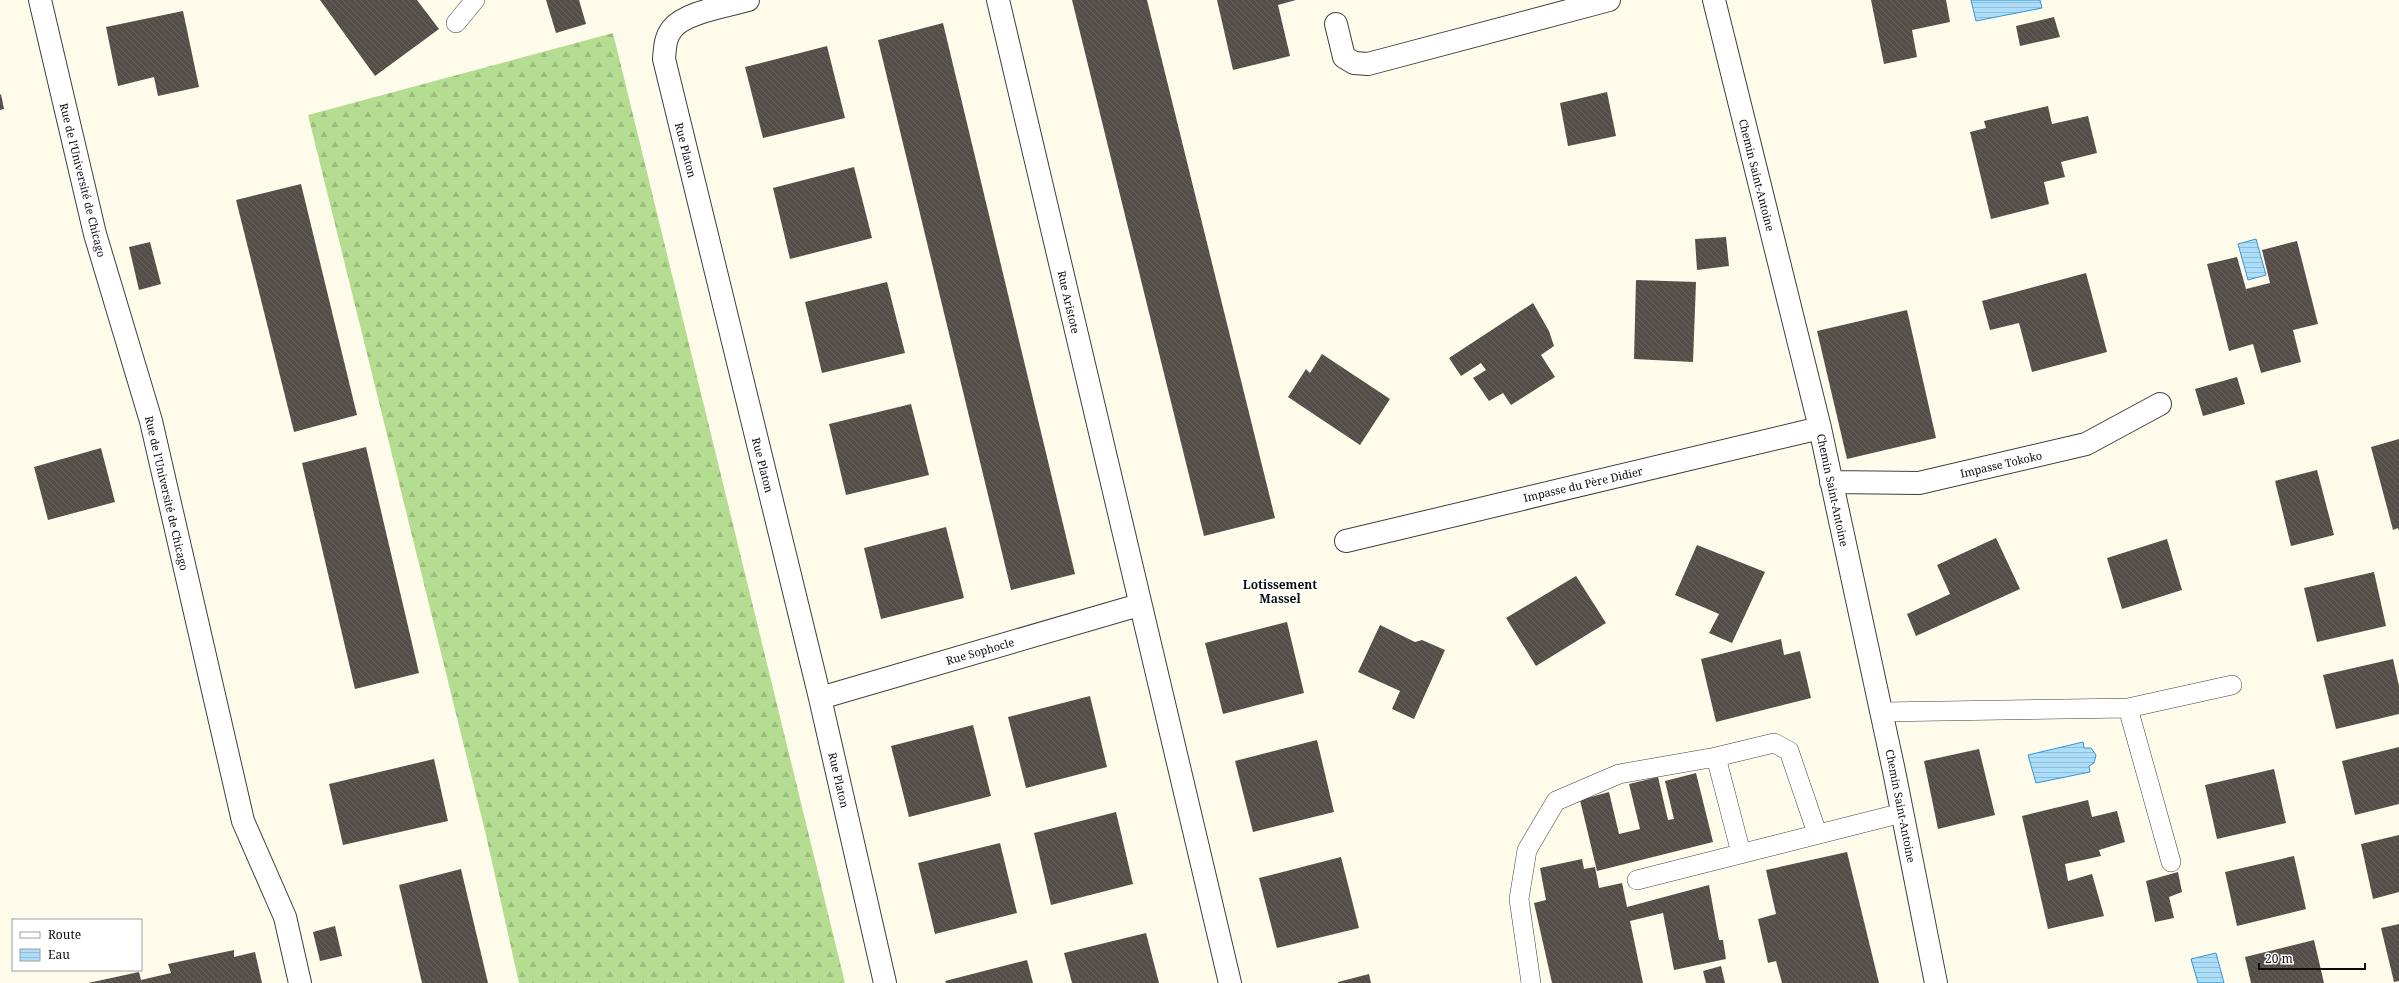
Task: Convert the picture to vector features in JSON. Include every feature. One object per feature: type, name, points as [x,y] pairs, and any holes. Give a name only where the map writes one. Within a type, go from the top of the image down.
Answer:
[{"type":"street","name":"Rue de l’Université de Chicago","points":[[40,0],[95,234],[151,421],[243,821],[285,917],[300,983]]},
{"type":"street","name":"Rue Platon","points":[[748,0],[693,15],[675,25],[666,41],[664,59],[820,698],[885,983]]},
{"type":"street","name":"Rue Aristote","points":[[998,0],[1139,604],[1230,983]]},
{"type":"street","points":[[1336,24],[1344,56],[1354,63],[1368,64],[1609,0]]},
{"type":"street","name":"Chemin Saint-Antoine","points":[[1714,0],[1820,428],[1882,712],[1936,983]]},
{"type":"street","name":"Impasse Tokoko","points":[[1831,482],[1919,483],[2086,444],[2160,404]]},
{"type":"street","name":"Impasse du Père Didier","points":[[1346,540],[1820,428]]},
{"type":"street","name":"Rue Sophocle","points":[[820,698],[1139,604]]},
{"type":"lane","points":[[456,23],[475,0]]},
{"type":"lane","points":[[1882,712],[2128,708],[2232,685]]},
{"type":"lane","points":[[2128,708],[2172,862]]},
{"type":"lane","points":[[1531,983],[1519,899],[1527,850],[1556,801],[1618,774],[1716,757],[1774,743],[1789,751],[1817,833]]},
{"type":"lane","points":[[1716,757],[1741,853]]},
{"type":"lane","points":[[1637,880],[1817,833],[1902,813]]},
{"type":"green space","points":[[613,33],[845,983],[519,983],[485,831],[308,115]]},
{"type":"water","points":[[1971,0],[2040,0],[2042,8],[1976,21]]},
{"type":"water","points":[[2256,239],[2266,275],[2248,280],[2238,244]]},
{"type":"water","points":[[2083,742],[2084,748],[2091,748],[2096,755],[2094,763],[2089,766],[2090,772],[2036,783],[2028,755]]},
{"type":"water","points":[[2216,953],[2224,983],[2198,983],[2191,959]]},
{"type":"building","points":[[320,0],[417,0],[439,29],[375,76]]},
{"type":"building","points":[[546,0],[579,0],[586,24],[556,33]]},
{"type":"building","points":[[1072,0],[1147,0],[1275,518],[1204,536]]},
{"type":"building","points":[[1217,0],[1296,0],[1278,5],[1290,56],[1233,70]]},
{"type":"building","points":[[1871,0],[1946,0],[1950,22],[1912,30],[1917,57],[1884,64]]},
{"type":"building","points":[[183,11],[199,87],[158,96],[154,77],[118,86],[106,27]]},
{"type":"building","points":[[2054,17],[2060,37],[2020,46],[2016,26]]},
{"type":"building","points":[[943,23],[1075,574],[1011,590],[878,40]]},
{"type":"building","points":[[827,46],[845,118],[763,138],[745,67]]},
{"type":"building","points":[[1607,92],[1616,136],[1568,146],[1560,103]]},
{"type":"building","points":[[1,94],[4,109],[0,110],[0,95]]},
{"type":"building","points":[[2048,106],[2052,124],[2088,116],[2097,153],[2061,162],[2065,177],[2044,182],[2049,204],[1991,219],[1970,132],[1986,128],[1984,121]]},
{"type":"building","points":[[854,167],[872,238],[790,259],[773,188]]},
{"type":"building","points":[[301,184],[357,415],[294,432],[236,200]]},
{"type":"building","points":[[1726,237],[1729,266],[1697,270],[1695,239]]},
{"type":"building","points":[[2297,241],[2318,324],[2293,330],[2301,362],[2261,373],[2253,344],[2229,351],[2207,264],[2237,257],[2246,289],[2270,283],[2262,250]]},
{"type":"building","points":[[150,242],[161,284],[139,290],[129,247]]},
{"type":"building","points":[[2086,273],[2107,352],[2032,372],[2019,323],[1990,330],[1982,301]]},
{"type":"building","points":[[1636,280],[1696,282],[1693,362],[1634,359]]},
{"type":"building","points":[[887,282],[905,353],[822,373],[805,302]]},
{"type":"building","points":[[1533,303],[1549,331],[1554,346],[1541,355],[1555,377],[1511,405],[1503,393],[1489,401],[1473,378],[1486,370],[1481,363],[1461,376],[1449,358]]},
{"type":"building","points":[[1907,310],[1936,438],[1847,459],[1817,331]]},
{"type":"building","points":[[1322,354],[1390,399],[1360,445],[1288,397],[1306,369],[1310,373]]},
{"type":"building","points":[[2237,377],[2245,404],[2203,416],[2195,389]]},
{"type":"building","points":[[911,404],[929,475],[846,495],[829,424]]},
{"type":"building","points":[[2399,439],[2399,531],[2398,528],[2393,530],[2371,447]]},
{"type":"building","points":[[366,447],[419,673],[355,689],[302,463]]},
{"type":"building","points":[[101,448],[115,502],[48,520],[34,467]]},
{"type":"building","points":[[2317,470],[2334,535],[2291,546],[2275,481]]},
{"type":"building","points":[[946,527],[964,598],[881,619],[864,548]]},
{"type":"building","points":[[1996,538],[2020,589],[1916,636],[1907,614],[1950,594],[1937,565]]},
{"type":"building","points":[[2167,539],[2182,590],[2122,609],[2107,558]]},
{"type":"building","points":[[1697,545],[1765,572],[1732,643],[1709,633],[1719,614],[1675,595]]},
{"type":"building","points":[[2374,572],[2386,626],[2317,642],[2304,588]]},
{"type":"building","points":[[1576,576],[1606,623],[1536,666],[1506,618]]},
{"type":"building","points":[[1287,622],[1304,693],[1223,714],[1205,643]]},
{"type":"building","points":[[1380,625],[1415,642],[1422,640],[1445,650],[1414,719],[1392,709],[1400,691],[1358,672]]},
{"type":"building","points":[[1781,639],[1784,655],[1800,651],[1811,698],[1716,722],[1701,659]]},
{"type":"building","points":[[2393,659],[2399,686],[2399,714],[2336,729],[2323,675]]},
{"type":"building","points":[[1090,696],[1107,767],[1026,788],[1008,717]]},
{"type":"building","points":[[973,725],[991,796],[909,817],[891,746]]},
{"type":"building","points":[[1317,740],[1334,812],[1253,832],[1235,761]]},
{"type":"building","points":[[2399,747],[2399,804],[2355,815],[2342,761]]},
{"type":"building","points":[[1979,749],[1995,815],[1938,829],[1924,761]]},
{"type":"building","points":[[434,759],[448,821],[343,845],[329,784]]},
{"type":"building","points":[[2274,769],[2286,823],[2217,839],[2205,785]]},
{"type":"building","points":[[1696,773],[1713,842],[1597,871],[1580,800],[1609,792],[1619,834],[1640,829],[1629,784],[1658,777],[1668,820],[1674,819],[1665,781]]},
{"type":"building","points":[[2088,800],[2092,817],[2117,811],[2125,842],[2099,850],[2101,856],[2065,864],[2068,881],[2092,874],[2104,916],[2048,929],[2022,816]]},
{"type":"building","points":[[1116,812],[1133,884],[1051,905],[1034,833]]},
{"type":"building","points":[[2399,835],[2399,892],[2373,899],[2361,844]]},
{"type":"building","points":[[1000,843],[1017,913],[935,934],[918,863]]},
{"type":"building","points":[[1847,852],[1879,983],[1782,983],[1776,961],[1768,963],[1758,919],[1776,914],[1766,870]]},
{"type":"building","points":[[2294,856],[2306,909],[2237,926],[2225,872]]},
{"type":"building","points":[[1341,857],[1359,928],[1277,948],[1259,878]]},
{"type":"building","points":[[1582,859],[1584,869],[1595,867],[1599,888],[1622,883],[1627,907],[1709,885],[1719,940],[1723,940],[1726,959],[1674,970],[1663,913],[1630,921],[1643,983],[1552,983],[1534,903],[1546,900],[1540,868]]},
{"type":"building","points":[[461,869],[488,983],[422,983],[399,885]]},
{"type":"building","points":[[2178,872],[2182,892],[2169,897],[2174,918],[2155,922],[2146,881]]},
{"type":"building","points":[[2399,924],[2399,981],[2394,982],[2381,928]]},
{"type":"building","points":[[335,926],[342,956],[320,961],[313,932]]},
{"type":"building","points":[[1146,933],[1159,983],[1072,983],[1064,953]]},
{"type":"building","points":[[2314,940],[2324,983],[2251,983],[2245,957]]},
{"type":"building","points":[[234,950],[234,957],[255,952],[262,983],[88,983],[139,972],[141,980],[171,973],[168,964]]},
{"type":"building","points":[[1027,960],[1033,983],[946,983],[945,981]]},
{"type":"building","points":[[1721,966],[1725,983],[1706,983],[1703,971]]},
{"type":"building","points":[[1369,974],[1371,983],[1338,983],[1338,982]]},
{"type":"district","name":"Lotissement Massel","points":[[1280,591]]}]
